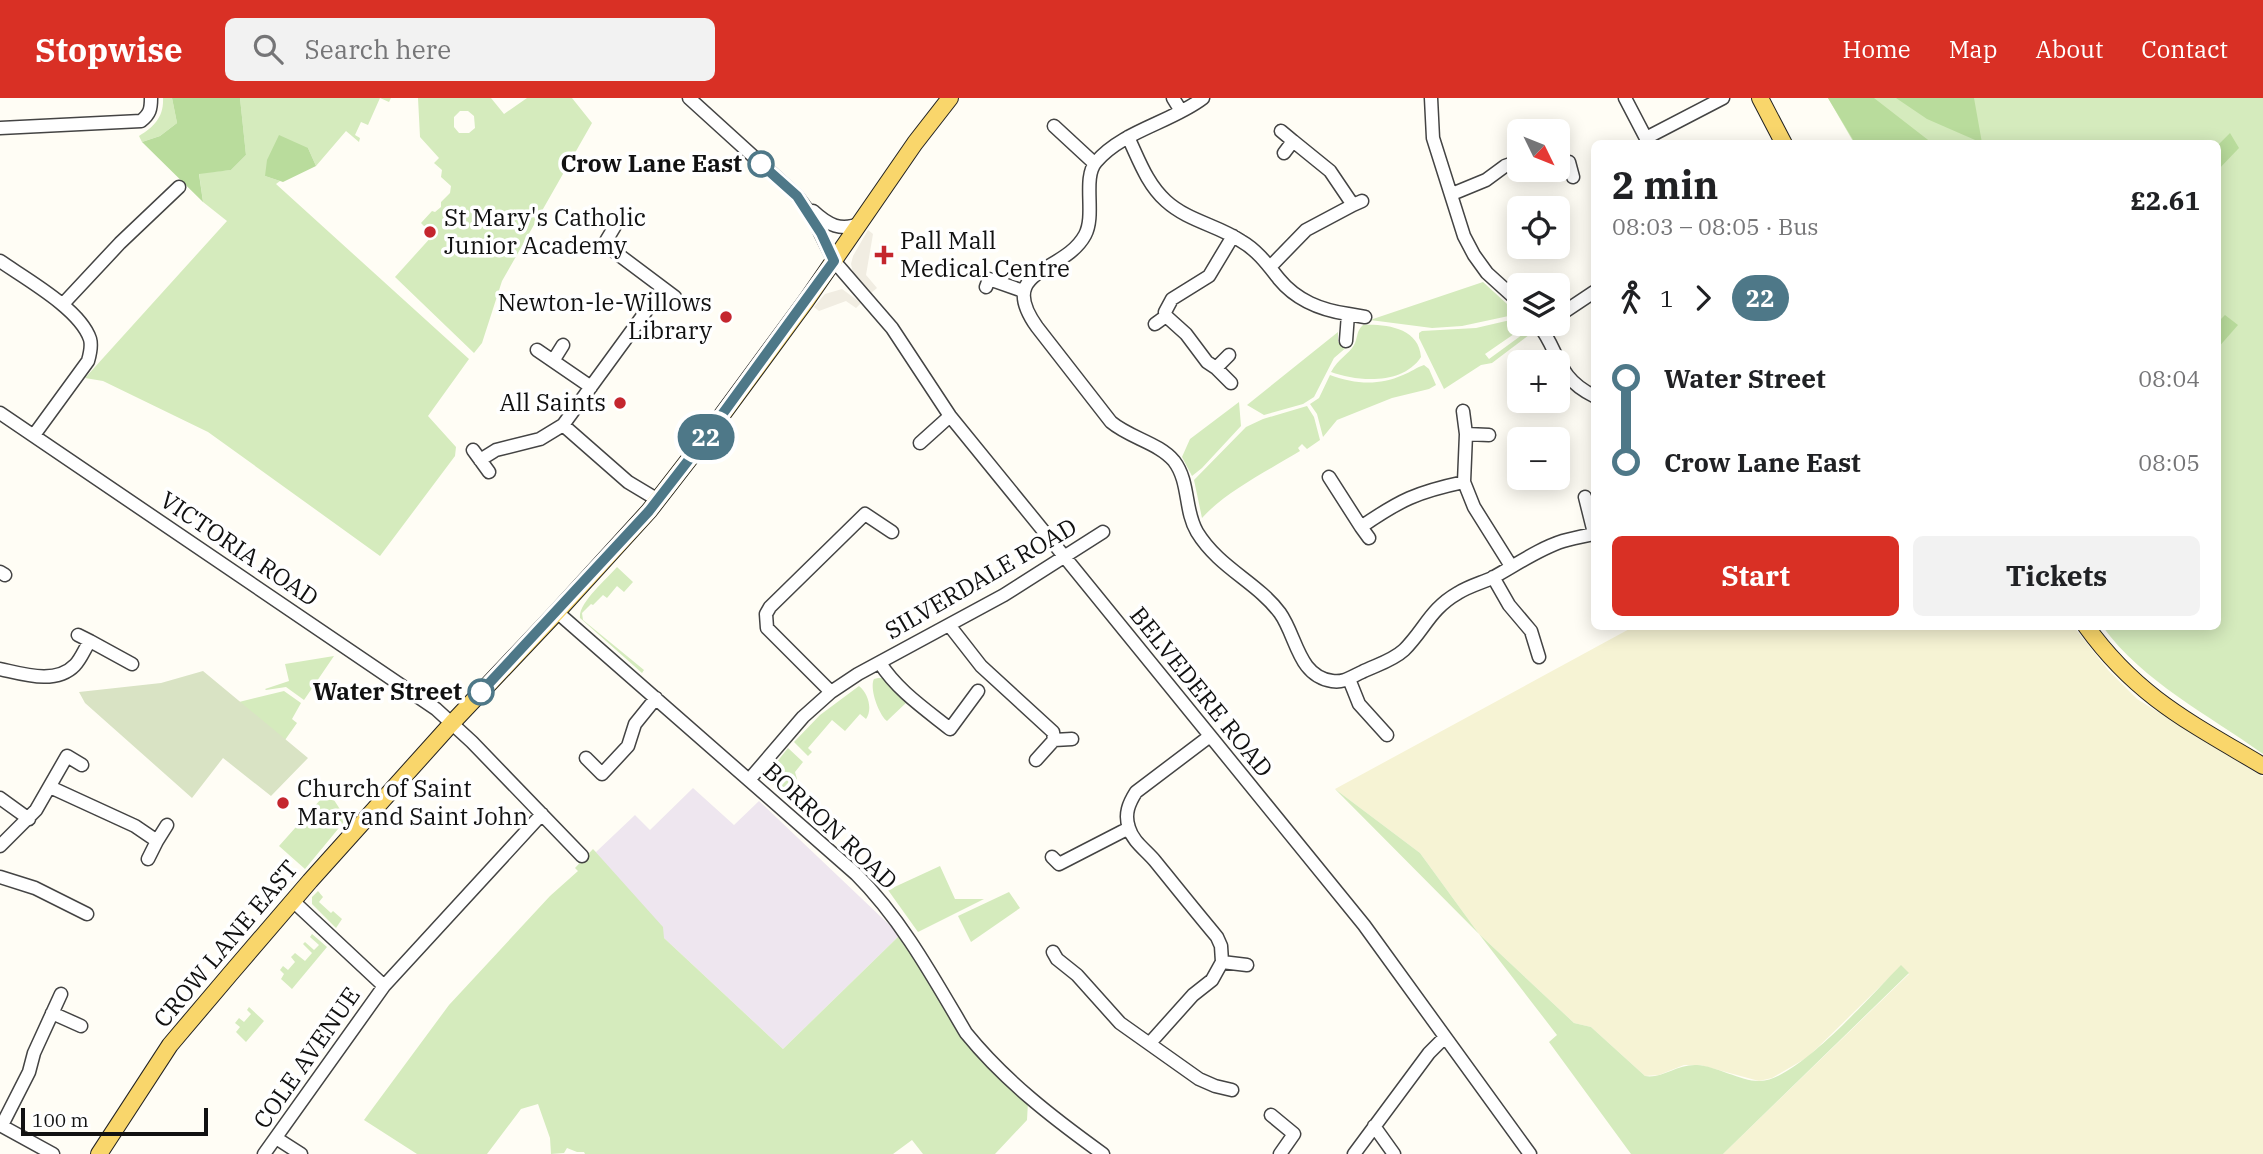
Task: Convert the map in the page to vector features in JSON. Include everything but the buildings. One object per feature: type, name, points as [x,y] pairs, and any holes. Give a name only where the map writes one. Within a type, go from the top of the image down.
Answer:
[{"type":"main road","name":"CROW LANE EAST","points":[[99,1154],[170,1045],[293,901],[452,723],[557,612],[657,500],[834,261],[915,143],[950,98]]},
{"type":"main road","points":[[1760,98],[1782,140]]},
{"type":"main road","points":[[2089,630],[2122,672],[2149,696],[2197,728],[2263,766]]},
{"type":"street","points":[[0,128],[141,121],[148,115],[151,98]]},
{"type":"street","points":[[689,98],[829,224],[843,228],[861,223]]},
{"type":"street","points":[[1172,98],[1181,111]]},
{"type":"street","points":[[1203,98],[1128,137],[1094,163],[1090,174],[1089,218],[1085,236],[1072,250],[1030,279],[1023,291],[1026,312],[1111,422],[1120,430],[1162,451],[1173,460],[1184,484],[1189,513],[1196,531],[1227,568],[1273,605],[1286,624],[1307,668],[1321,679],[1339,682],[1393,659],[1416,636],[1437,607],[1461,591],[1562,541],[1591,534]]},
{"type":"street","points":[[1432,98],[1433,138],[1464,236],[1487,273],[1507,291]]},
{"type":"street","points":[[1625,98],[1646,140]]},
{"type":"street","points":[[1649,140],[1723,98]]},
{"type":"street","points":[[1054,126],[1094,163]]},
{"type":"street","points":[[1270,267],[1306,230],[1357,203],[1330,171],[1281,131]]},
{"type":"street","points":[[1128,137],[1151,184],[1166,201],[1188,217],[1243,242],[1270,267],[1288,289],[1310,304],[1365,317]]},
{"type":"street","points":[[1283,153],[1293,141]]},
{"type":"street","points":[[1452,194],[1486,180],[1507,165]]},
{"type":"street","points":[[63,304],[120,243],[178,187]]},
{"type":"street","name":"BELVEDERE ROAD","points":[[797,196],[821,233],[834,261],[892,328],[950,416],[1364,925],[1530,1154]]},
{"type":"street","points":[[615,226],[606,242],[611,249],[675,297]]},
{"type":"street","points":[[1230,383],[1207,362],[1165,312],[1172,299],[1202,281],[1214,269],[1233,236]]},
{"type":"street","points":[[0,261],[63,304],[90,339],[88,361],[34,435]]},
{"type":"street","points":[[989,278],[1023,291]]},
{"type":"street","points":[[489,472],[477,455],[540,439],[563,425],[663,288]]},
{"type":"street","points":[[1570,308],[1591,294]]},
{"type":"street","points":[[1346,341],[1348,314]]},
{"type":"street","points":[[1155,324],[1166,316]]},
{"type":"street","points":[[1547,336],[1562,368],[1579,387],[1591,394]]},
{"type":"street","points":[[552,361],[564,345]]},
{"type":"street","points":[[537,350],[591,387]]},
{"type":"street","points":[[1216,368],[1229,355]]},
{"type":"street","points":[[1463,411],[1466,434],[1464,482],[1474,507],[1511,566]]},
{"type":"street","name":"VICTORIA ROAD","points":[[0,412],[436,709],[452,723]]},
{"type":"street","points":[[920,443],[950,416]]},
{"type":"street","points":[[563,425],[622,477],[657,500]]},
{"type":"street","points":[[1466,434],[1489,435]]},
{"type":"street","points":[[1329,477],[1369,538]]},
{"type":"street","points":[[1361,527],[1397,502],[1427,490],[1464,482]]},
{"type":"street","points":[[1585,497],[1591,521]]},
{"type":"street","points":[[854,504],[892,532]]},
{"type":"street","points":[[831,692],[767,628],[766,614],[865,514]]},
{"type":"street","name":"SILVERDALE ROAD","points":[[749,780],[803,717],[831,692],[1004,595],[1103,532]]},
{"type":"street","points":[[1493,577],[1508,605],[1531,631],[1538,657]]},
{"type":"street","name":"BORRON ROAD","points":[[557,612],[875,893],[904,930],[966,1033],[1045,1112],[1103,1154]]},
{"type":"street","points":[[949,625],[981,666],[1053,732],[1054,740]]},
{"type":"street","points":[[0,669],[35,676],[57,675],[76,665],[84,638],[132,664]]},
{"type":"street","name":"SILVERDALE ROAD","points":[[880,663],[904,691],[950,729],[978,691]]},
{"type":"street","points":[[1349,679],[1359,704],[1387,736]]},
{"type":"street","points":[[586,758],[597,778],[628,746],[635,724],[656,698]]},
{"type":"street","points":[[452,723],[582,856]]},
{"type":"street","points":[[1150,1043],[1193,995],[1212,981],[1222,962],[1221,946],[1217,937],[1136,842],[1129,828],[1127,811],[1136,792],[1210,736]]},
{"type":"street","points":[[1036,760],[1054,740],[1072,739]]},
{"type":"street","points":[[0,846],[29,819],[67,756],[82,765]]},
{"type":"street","points":[[50,787],[135,826],[157,841]]},
{"type":"street","points":[[0,798],[29,819]]},
{"type":"street","name":"COLE AVENUE","points":[[264,1154],[384,986],[542,814]]},
{"type":"street","points":[[148,859],[167,825]]},
{"type":"street","points":[[1058,864],[1129,828]]},
{"type":"street","points":[[0,877],[35,888],[87,914]]},
{"type":"street","name":"COLE AVENUE","points":[[293,901],[384,986]]},
{"type":"street","points":[[1053,952],[1111,1015],[1199,1079],[1233,1090]]},
{"type":"street","points":[[1222,962],[1247,965]]},
{"type":"street","points":[[53,1154],[1,1125],[29,1072],[34,1053],[61,993]]},
{"type":"street","points":[[52,1013],[80,1026]]},
{"type":"street","points":[[1354,1154],[1429,1053],[1445,1037]]},
{"type":"street","points":[[1271,1115],[1294,1134]]},
{"type":"street","points":[[1280,1154],[1302,1123]]},
{"type":"street","points":[[1374,1126],[1394,1154]]},
{"type":"street","points":[[276,1138],[301,1154]]},
{"type":"shaded area","points":[[868,230],[873,234],[866,275],[877,288],[871,293],[853,273],[851,264]]},
{"type":"shaded area","points":[[842,289],[861,303],[856,308],[846,301],[819,311],[814,307],[825,294]]},
{"type":"shaded area","points":[[1627,630],[2076,630],[2108,670],[2137,699],[2263,777],[2263,1154],[1723,1154],[1909,974],[1901,966],[1808,1057],[1772,1078],[1759,1081],[1700,1065],[1684,1065],[1659,1075],[1645,1076],[1591,1027],[1574,1023],[1479,934],[1420,853],[1335,789]]},
{"type":"shaded area","points":[[693,788],[734,825],[759,801],[900,935],[783,1049],[664,938],[593,849],[596,852],[635,815],[650,830]]},
{"type":"green space","points":[[163,98],[172,98],[177,123],[160,136],[142,142],[139,136],[157,121],[162,111]]},
{"type":"green space","points":[[172,98],[240,98],[246,155],[231,170],[199,174],[203,202],[142,142],[160,136],[177,123]]},
{"type":"green space","points":[[240,98],[380,98],[368,125],[361,122],[355,135],[360,138],[359,142],[346,131],[316,166],[308,148],[265,176],[280,181],[276,184],[469,359],[428,416],[456,447],[455,456],[380,556],[208,432],[103,381],[85,378],[227,221],[203,202],[199,173],[231,170],[246,155]]},
{"type":"green space","points":[[418,98],[491,98],[504,114],[527,98],[572,98],[592,123],[502,281],[482,343],[474,353],[395,277],[433,235],[421,223],[432,211],[435,212],[441,207],[441,202],[450,193],[451,186],[441,177],[442,170],[434,163],[439,158],[420,137]],"holes":[[[460,111],[468,111],[474,116],[475,128],[469,133],[459,133],[454,127],[454,117]]]},
{"type":"green space","points":[[1828,98],[2263,98],[2263,754],[2157,681],[2137,665],[2105,630],[2221,630],[2221,140],[1852,140]]},
{"type":"green space","points":[[1828,98],[1874,98],[1928,140],[1853,140]]},
{"type":"green space","points":[[1896,98],[1974,98],[1981,140],[1975,140],[1927,119]]},
{"type":"green space","points":[[2230,133],[2239,148],[2221,167],[2221,142]]},
{"type":"green space","points":[[279,135],[308,148],[316,166],[283,182],[265,176],[267,160]]},
{"type":"green space","points":[[1483,282],[1507,304],[1507,316],[1462,326],[1432,328],[1370,320]]},
{"type":"green space","points":[[2225,315],[2238,325],[2221,344],[2221,319]]},
{"type":"green space","points":[[1507,321],[1507,336],[1511,336],[1485,354],[1489,359],[1520,336],[1528,336],[1492,363],[1481,365],[1444,389],[1419,333],[1476,328]]},
{"type":"green space","points":[[1363,325],[1391,327],[1408,334],[1419,347],[1421,357],[1403,373],[1392,377],[1354,378],[1331,372],[1352,348]]},
{"type":"green space","points":[[1338,332],[1338,342],[1348,346],[1334,358],[1314,397],[1303,404],[1264,415],[1247,405]]},
{"type":"green space","points":[[1424,365],[1429,369],[1436,385],[1392,398],[1337,420],[1323,437],[1317,414],[1310,404],[1319,398],[1330,375],[1357,382],[1376,382],[1394,379]]},
{"type":"green space","points":[[1239,402],[1241,426],[1192,476],[1182,457],[1190,439]]},
{"type":"green space","points":[[1307,406],[1314,417],[1320,440],[1307,449],[1302,444],[1298,448],[1300,451],[1235,490],[1202,518],[1194,480],[1246,427]]},
{"type":"green space","points":[[617,567],[633,582],[624,592],[617,586],[607,598],[603,595],[591,604],[582,613],[583,620],[644,670],[642,673],[580,618],[581,612],[588,598]]},
{"type":"green space","points":[[334,656],[304,700],[286,687],[265,689],[289,681],[285,664]]},
{"type":"green space","points":[[203,671],[308,758],[271,796],[223,758],[192,798],[85,703],[79,692],[161,683]]},
{"type":"green space","points":[[883,678],[908,701],[887,721],[874,695],[873,683],[874,679]]},
{"type":"green space","points":[[859,686],[868,701],[866,719],[860,714],[845,731],[832,720],[808,748],[812,752],[808,756],[794,742],[820,715]]},
{"type":"green space","points":[[284,691],[301,703],[292,719],[297,723],[285,740],[239,702]]},
{"type":"green space","points":[[788,748],[803,762],[795,772],[797,779],[793,782],[796,789],[793,803],[765,777]]},
{"type":"green space","points":[[1335,789],[1420,853],[1479,934]]},
{"type":"green space","points":[[321,799],[334,800],[345,817],[305,869],[279,846]]},
{"type":"green space","points":[[593,849],[663,927],[664,938],[783,1049],[900,935],[936,992],[1028,1102],[1027,1120],[995,1154],[923,1154],[912,1140],[893,1154],[585,1154],[567,1148],[564,1153],[551,1154],[550,1138],[538,1104],[521,1109],[487,1154],[417,1154],[364,1120],[449,1005],[550,896],[578,871],[575,868]]},
{"type":"green space","points":[[940,866],[955,899],[984,899],[918,932],[888,890]]},
{"type":"green space","points":[[318,891],[323,897],[319,902],[342,919],[336,928],[312,904],[312,897]]},
{"type":"green space","points":[[1009,892],[1020,908],[971,942],[958,916]]},
{"type":"green space","points":[[312,934],[327,947],[292,989],[281,979],[284,974],[280,970],[283,966],[288,970],[295,962],[291,957],[295,953],[305,961],[312,953],[303,944],[305,942],[314,950],[319,945],[310,937]]},
{"type":"green space","points":[[1479,934],[1574,1023],[1591,1027],[1645,1076],[1697,1065],[1753,1081],[1776,1077],[1814,1051],[1901,965],[1909,973],[1723,1154],[1631,1154],[1549,1042],[1557,1035]]},
{"type":"green space","points":[[249,1007],[264,1021],[246,1042],[236,1032],[240,1027],[235,1023],[239,1018],[244,1022],[251,1014],[247,1010]]},
{"type":"bus line","name":"22","points":[[481,692],[649,511],[834,261],[821,233],[797,196],[761,164]]},
{"type":"place","name":"Crow Lane East","points":[[761,164]]},
{"type":"place","name":"St Mary's Catholic Junior Academy","points":[[430,232]]},
{"type":"place","name":"Pall Mall Medical Centre","points":[[884,255]]},
{"type":"place","name":"Newton-le-Willows Library","points":[[726,317]]},
{"type":"place","name":"All Saints","points":[[620,403]]},
{"type":"place","name":"Water Street","points":[[481,692]]},
{"type":"place","name":"Church of Saint Mary and Saint John","points":[[283,803]]}]
